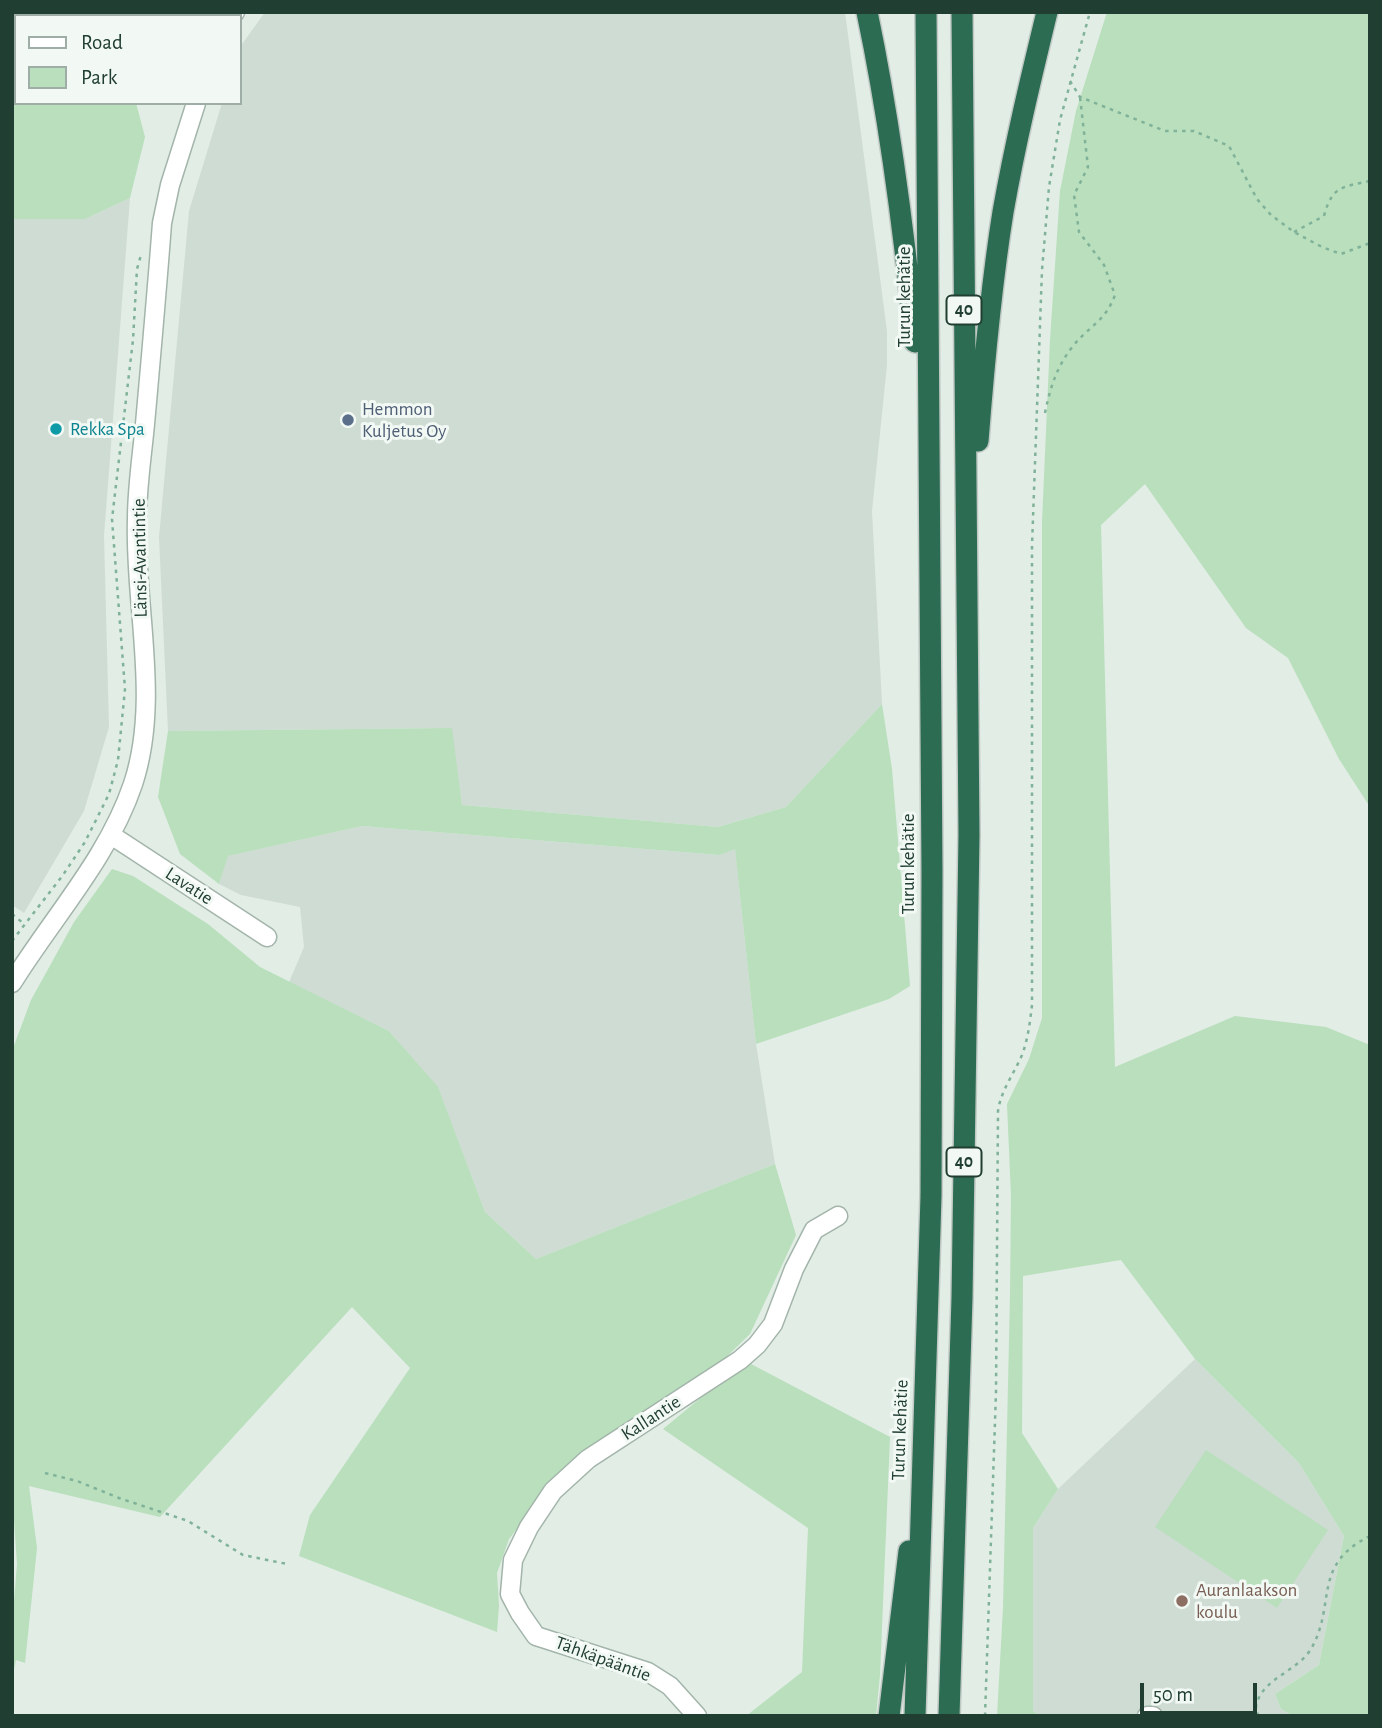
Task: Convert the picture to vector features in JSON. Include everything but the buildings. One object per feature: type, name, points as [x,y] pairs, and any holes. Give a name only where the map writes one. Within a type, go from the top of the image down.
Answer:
[{"type":"highway","points":[[867,12],[896,175],[928,439]]},
{"type":"highway","name":"Turun kehätie","points":[[915,1716],[920,1598],[921,1448],[931,1196],[932,871],[926,12]]},
{"type":"highway","name":"40","points":[[949,1716],[962,1284],[969,835],[962,12]]},
{"type":"highway","points":[[966,607],[990,302],[1003,211],[1047,12]]},
{"type":"highway","points":[[888,1716],[921,1448]]},
{"type":"street","name":"Länsi-Avantintie","points":[[12,983],[111,835],[134,780],[143,739],[144,678],[136,549],[138,492],[162,223],[170,185],[195,105]]},
{"type":"street","name":"Lavatie","points":[[111,835],[267,937]]},
{"type":"street","name":"Kallantie","points":[[537,1636],[510,1594],[513,1560],[529,1527],[553,1491],[588,1459],[740,1360],[757,1345],[773,1324],[794,1269],[814,1230],[838,1216]]},
{"type":"street","name":"Tähkäpääntie","points":[[537,1636],[648,1672],[670,1686],[697,1716]]},
{"type":"street","points":[[1147,1716],[1153,1716]]},
{"type":"path","points":[[985,1716],[996,1392],[998,1111],[1000,1096],[1022,1055],[1029,1032],[1032,1005],[1032,546],[1042,270],[1049,187],[1060,120],[1090,12]]},
{"type":"path","points":[[1045,412],[1051,384],[1073,347],[1110,311],[1115,295],[1104,265],[1079,232],[1074,195],[1088,167],[1080,97],[1070,81]]},
{"type":"path","points":[[1080,97],[1165,131],[1194,131],[1229,146],[1257,199],[1271,215],[1294,232],[1322,247],[1341,254],[1370,243]]},
{"type":"path","points":[[1294,232],[1324,216],[1329,198],[1343,187],[1370,181]]},
{"type":"path","points":[[12,941],[85,842],[109,794],[118,760],[125,689],[112,519]]},
{"type":"path","points":[[12,914],[24,923]]},
{"type":"path","points":[[45,1473],[77,1481],[188,1521],[243,1555],[287,1564]]},
{"type":"path","points":[[1258,1716],[1256,1706],[1262,1692],[1269,1684],[1299,1664],[1314,1644],[1329,1580],[1338,1559],[1352,1545],[1370,1536]]},
{"type":"shaded area","points":[[12,12],[193,12],[14,14],[12,35]]},
{"type":"shaded area","points":[[265,12],[845,12],[887,331],[887,365],[872,511],[882,704],[786,807],[718,827],[462,805],[451,728],[168,731],[159,537],[189,211],[221,105],[242,105],[242,44]]},
{"type":"shaded area","points":[[130,198],[104,536],[109,727],[84,811],[24,913],[12,905],[12,219],[85,219]]},
{"type":"shaded area","points":[[362,826],[720,855],[735,848],[756,1044],[775,1164],[536,1259],[485,1212],[438,1088],[389,1031],[289,982],[304,947],[300,907],[241,895],[219,884],[227,856]]},
{"type":"shaded area","name":"Auranlaakson koulu","points":[[1195,1359],[1299,1463],[1344,1536],[1319,1665],[1275,1694],[1281,1709],[1293,1716],[1040,1716],[1033,1711],[1033,1528],[1058,1489]]},
{"type":"green space","points":[[1107,12],[1370,12],[1370,807],[1339,759],[1288,658],[1246,628],[1145,484],[1101,525],[1115,1067],[1235,1016],[1326,1027],[1370,1045],[1370,1716],[1293,1716],[1281,1709],[1275,1694],[1319,1665],[1344,1536],[1299,1463],[1195,1359],[1121,1260],[1023,1276],[1022,1433],[1058,1489],[1033,1528],[1033,1711],[1040,1716],[997,1716],[1003,1608],[1010,1295],[1011,1196],[1007,1104],[1029,1059],[1042,1018],[1042,522],[1050,340],[1060,191],[1076,111]]},
{"type":"green space","points":[[14,35],[14,105],[137,105],[145,137],[130,198],[85,219],[12,219]]},
{"type":"green space","points":[[882,704],[892,769],[910,986],[889,999],[756,1044],[735,849],[720,855],[362,826],[228,856],[219,884],[180,854],[158,797],[168,731],[452,728],[462,805],[718,827],[786,807]]},
{"type":"green space","points":[[112,869],[133,876],[208,924],[260,967],[389,1031],[438,1087],[485,1212],[536,1259],[775,1164],[796,1235],[750,1334],[719,1364],[567,1465],[509,1539],[497,1573],[497,1632],[299,1556],[310,1515],[410,1368],[352,1307],[160,1517],[29,1486],[37,1548],[25,1663],[16,1660],[12,1678],[12,1626],[17,1564],[12,1490],[12,1051],[31,1000],[74,922]]},
{"type":"green space","points":[[751,1364],[890,1437],[876,1716],[746,1716],[802,1672],[808,1528],[663,1429],[709,1391]]},
{"type":"green space","points":[[1206,1450],[1328,1530],[1277,1608],[1155,1527]]},
{"type":"place","name":"Hemmon Kuljetus Oy","points":[[348,420]]},
{"type":"place","name":"Rekka Spa","points":[[56,429]]},
{"type":"place","name":"Auranlaakson koulu","points":[[1182,1601]]}]
